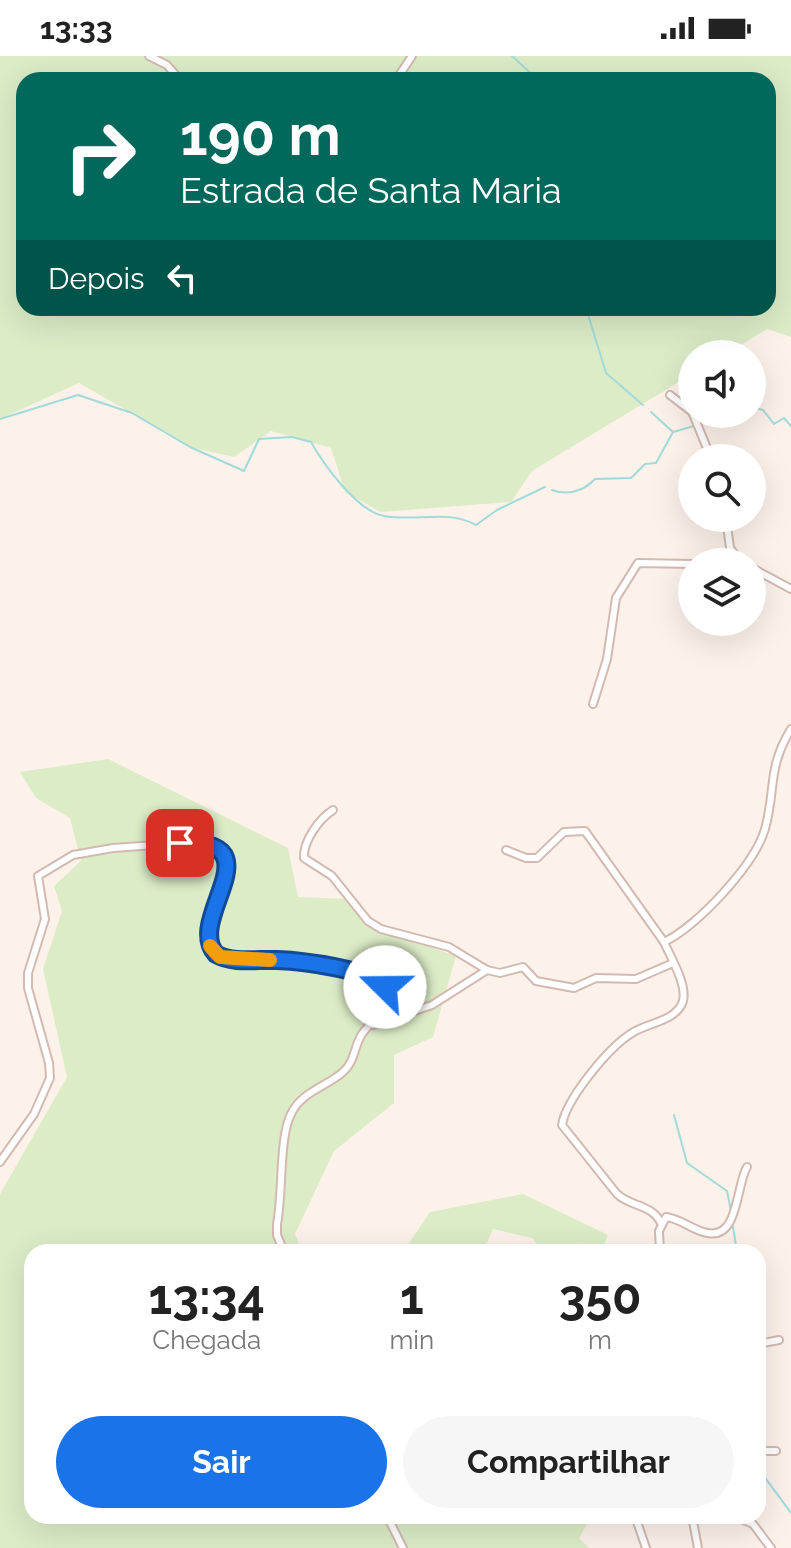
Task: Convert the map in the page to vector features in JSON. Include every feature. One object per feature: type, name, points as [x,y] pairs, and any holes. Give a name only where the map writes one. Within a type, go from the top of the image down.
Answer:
[{"type":"street","points":[[149,56],[167,65],[173,72]]},
{"type":"street","points":[[670,395],[678,401]]},
{"type":"street","points":[[593,704],[607,659],[616,598],[638,563],[678,564]]},
{"type":"street","points":[[766,576],[791,589]]},
{"type":"street","points":[[664,942],[704,914],[754,851],[767,822],[775,761],[791,729]]},
{"type":"street","points":[[333,810],[319,822],[304,848],[304,858],[332,876],[368,921],[381,929],[449,947],[487,970],[500,973],[523,967],[536,981],[574,988],[596,978],[636,979],[673,963]]},
{"type":"street","points":[[506,850],[526,858],[537,858],[564,832],[585,831],[664,942],[673,963],[683,991],[679,1008],[624,1039],[580,1086],[562,1125],[621,1198],[655,1212],[661,1223],[660,1244]]},
{"type":"street","points":[[0,1162],[34,1114],[50,1078],[49,1063],[28,988],[28,973],[45,919],[38,876],[73,855],[113,848],[191,842],[220,851],[227,864],[227,876],[208,929],[212,950],[220,957],[301,962],[380,981],[387,999],[373,1025]]},
{"type":"street","points":[[281,1244],[277,1224],[289,1118],[303,1099],[348,1067],[363,1032],[373,1025],[432,1005],[487,970]]},
{"type":"street","points":[[661,1223],[670,1217],[704,1232],[722,1232],[732,1220],[738,1183],[747,1167]]},
{"type":"street","points":[[766,1342],[779,1340]]},
{"type":"street","points":[[766,1451],[776,1451]]},
{"type":"street","points":[[391,1524],[403,1548]]},
{"type":"street","points":[[638,1524],[646,1548]]},
{"type":"street","points":[[694,1524],[698,1548]]},
{"type":"street","points":[[753,1524],[771,1548]]},
{"type":"green space","points":[[0,56],[791,56],[791,337],[767,329],[749,340],[678,340],[678,382],[532,471],[511,502],[381,512],[345,492],[331,448],[271,431],[234,457],[190,447],[79,383],[0,419]]},
{"type":"green space","points":[[108,759],[288,848],[298,897],[347,899],[365,924],[456,956],[433,1037],[394,1055],[394,1103],[334,1151],[295,1234],[299,1244],[24,1244],[24,1524],[587,1524],[579,1538],[589,1548],[0,1548],[0,1194],[67,1077],[43,969],[62,911],[54,886],[81,861],[70,818],[36,798],[20,772]]},
{"type":"green space","points":[[523,1194],[608,1235],[604,1244],[537,1244],[532,1238],[493,1229],[486,1244],[408,1244],[430,1212]]},
{"type":"waterway","points":[[512,56],[529,72]]},
{"type":"waterway","points":[[588,316],[606,373],[643,405]]},
{"type":"waterway","points":[[0,419],[78,395],[132,413],[190,447],[244,471],[259,439],[292,437],[311,442],[352,496],[363,506],[384,516],[454,518],[476,525],[497,510],[545,487]]},
{"type":"waterway","points":[[651,412],[673,432]]},
{"type":"waterway","points":[[766,414],[774,424],[784,418],[791,426]]},
{"type":"waterway","points":[[552,490],[569,492],[586,487],[595,479],[631,478],[645,464],[656,463],[673,432],[687,428]]},
{"type":"waterway","points":[[674,1115],[687,1163],[727,1191],[731,1211]]},
{"type":"waterway","points":[[732,1221],[736,1244]]},
{"type":"waterway","points":[[766,1479],[791,1513]]},
{"type":"slow traffic","points":[[210,946],[220,957],[270,960]]},
{"type":"route","points":[[180,843],[197,842],[214,847],[223,854],[227,864],[227,876],[208,929],[208,941],[220,957],[301,962],[370,977],[385,987]]}]
